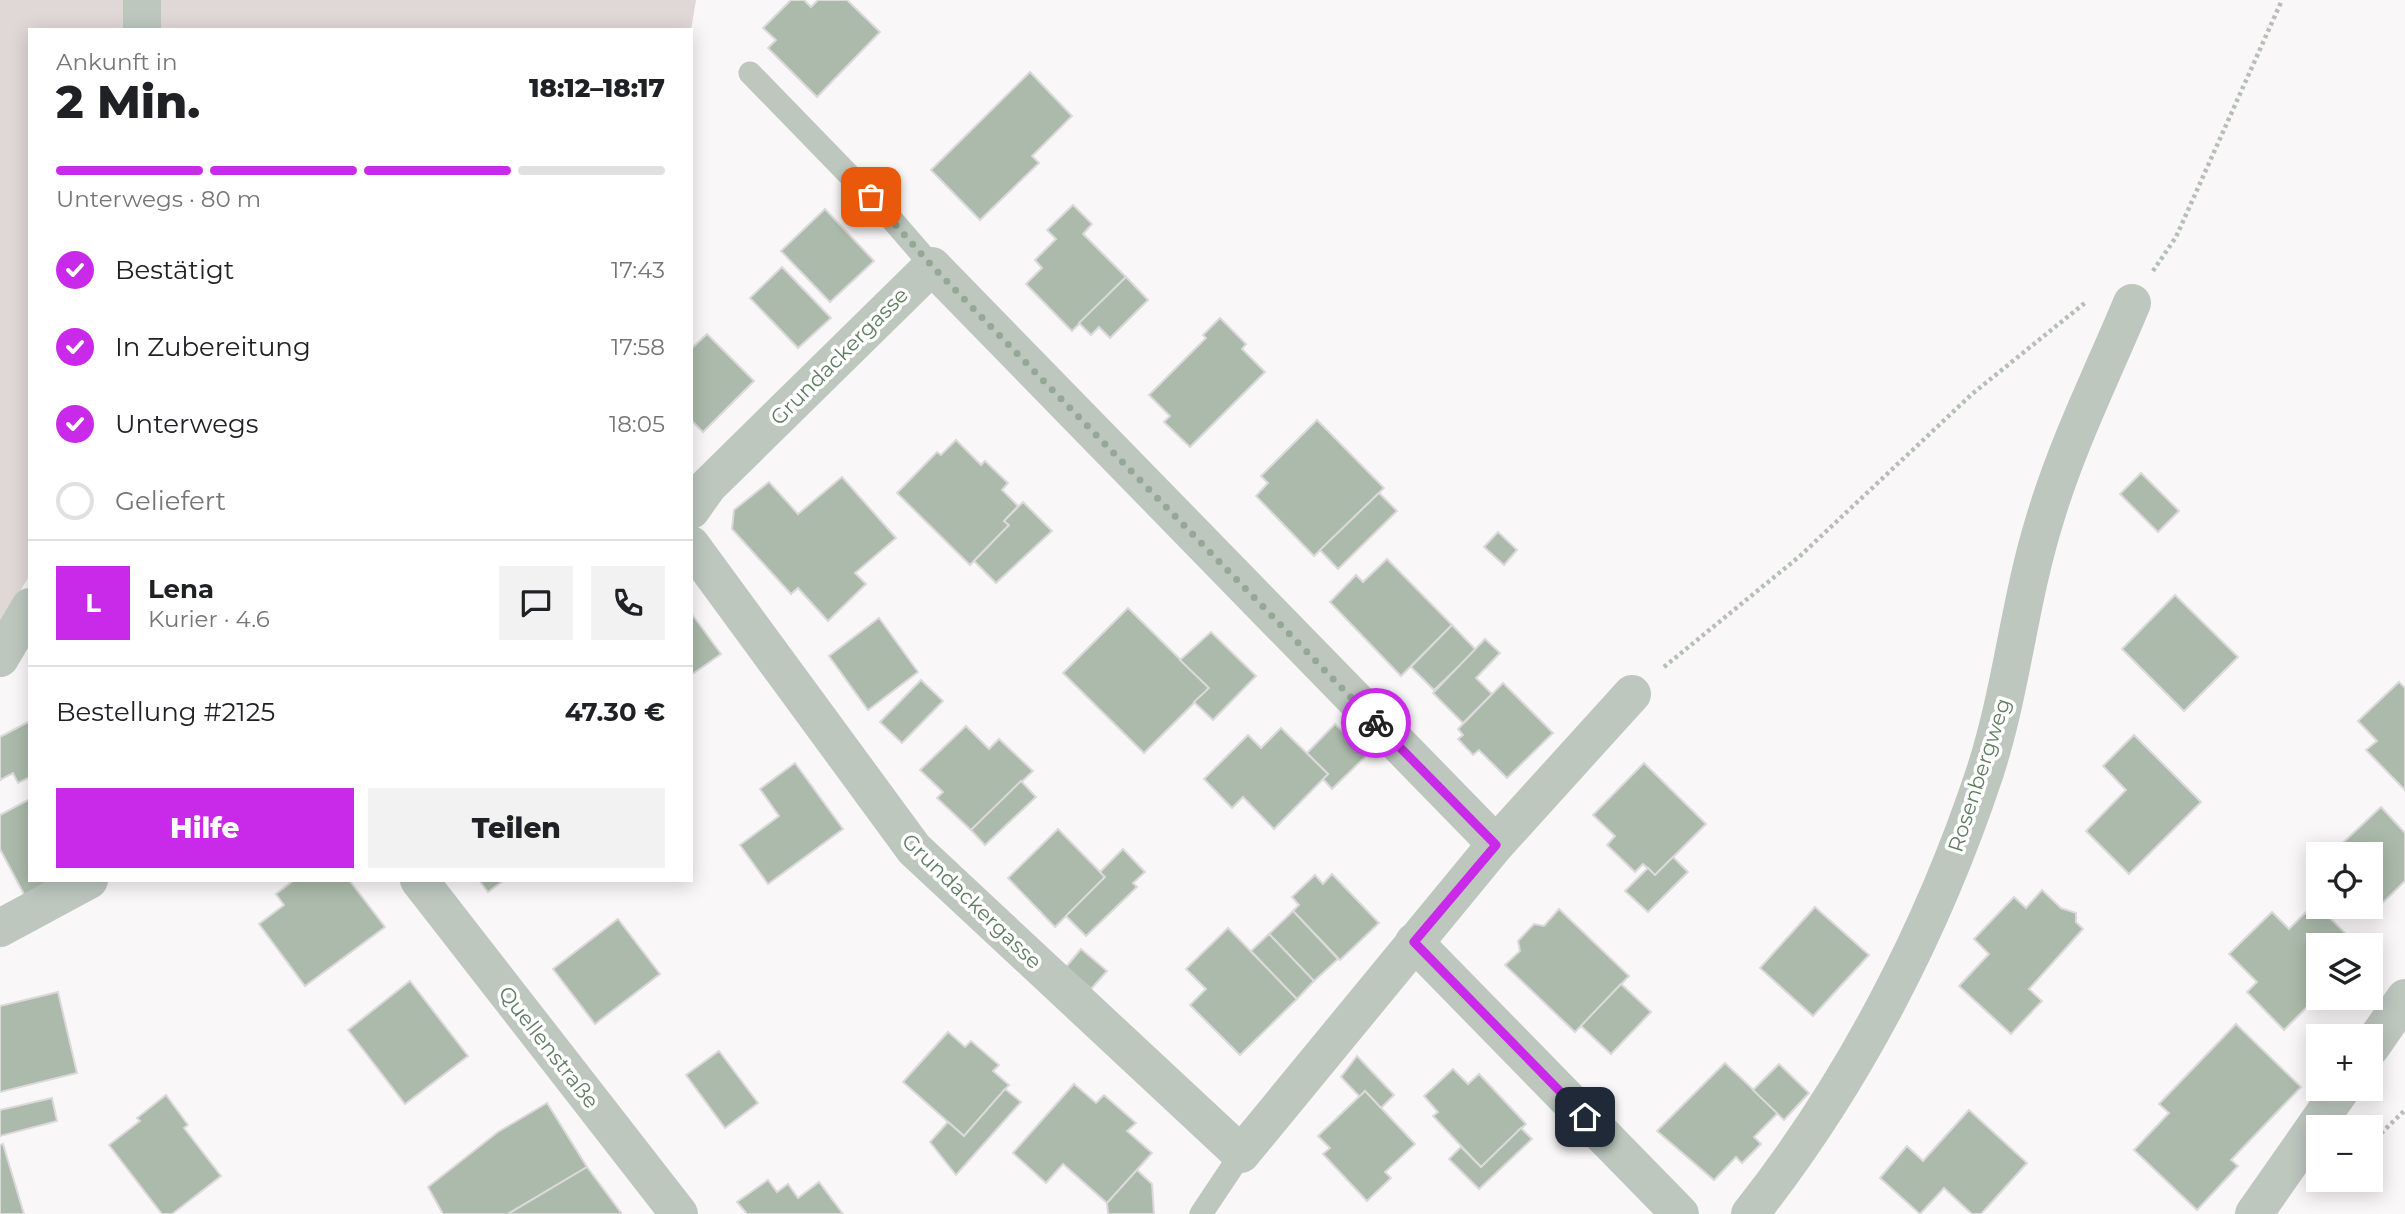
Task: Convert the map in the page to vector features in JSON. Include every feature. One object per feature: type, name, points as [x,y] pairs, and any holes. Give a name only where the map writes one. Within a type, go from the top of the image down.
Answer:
[{"type":"street","points":[[142,0],[142,28]]},
{"type":"street","points":[[932,266],[1496,845]]},
{"type":"street","name":"Grundackergasse","points":[[693,507],[708,486],[932,266]]},
{"type":"street","name":"Rosenbergweg","points":[[1750,1214],[1828,1102],[1877,1019],[1963,832],[1985,772],[2006,699],[2044,520],[2083,414],[2132,303]]},
{"type":"street","name":"Grundackergasse","points":[[693,548],[914,849],[1241,1154]]},
{"type":"street","points":[[0,658],[28,610]]},
{"type":"street","points":[[1241,1154],[1496,845],[1632,694]]},
{"type":"street","points":[[0,928],[85,882]]},
{"type":"street","name":"Quellenstraße","points":[[421,882],[679,1214]]},
{"type":"street","points":[[1414,942],[1680,1214]]},
{"type":"street","points":[[2383,1030],[2405,998]]},
{"type":"street","points":[[2253,1214],[2333,1101]]},
{"type":"lane","points":[[750,73],[888,215],[932,266]]},
{"type":"lane","points":[[1201,1214],[1241,1154]]},
{"type":"path","points":[[1632,694],[1800,556],[1972,394],[2088,301],[2132,303],[2176,237],[2282,0]]},
{"type":"path","points":[[2383,1131],[2405,1110]]},
{"type":"shaded area","points":[[0,0],[696,0],[691,28],[28,28],[28,578],[0,624]]},
{"type":"building","points":[[791,0],[804,0],[811,7],[818,0],[847,0],[880,32],[817,97],[768,48],[776,40],[763,28]]},
{"type":"building","points":[[1030,72],[1072,116],[1032,156],[1039,163],[980,220],[931,170]]},
{"type":"building","points":[[1073,205],[1092,224],[1083,234],[1126,277],[1072,331],[1026,284],[1042,268],[1035,260],[1056,239],[1047,230]]},
{"type":"building","points":[[825,209],[874,261],[830,302],[781,251]]},
{"type":"building","points":[[782,267],[831,318],[798,348],[750,298]]},
{"type":"building","points":[[1126,277],[1148,300],[1110,338],[1099,327],[1091,335],[1079,323]]},
{"type":"building","points":[[1220,318],[1246,344],[1242,349],[1265,372],[1190,447],[1164,422],[1170,416],[1149,395],[1206,338],[1203,335]]},
{"type":"building","points":[[707,334],[754,381],[703,432],[693,422],[693,347]]},
{"type":"building","points":[[1317,420],[1384,488],[1314,556],[1256,496],[1268,483],[1261,476]]},
{"type":"building","points":[[956,440],[981,465],[985,461],[1008,483],[1002,490],[1018,506],[1004,521],[1009,525],[970,565],[897,493],[937,452],[941,455]]},
{"type":"building","points":[[2141,473],[2179,511],[2158,532],[2120,494]]},
{"type":"building","points":[[842,477],[896,538],[855,573],[866,584],[828,621],[798,588],[791,594],[732,529],[734,510],[769,482],[798,514]]},
{"type":"building","points":[[1379,493],[1397,511],[1338,569],[1320,550]]},
{"type":"building","points":[[1023,502],[1052,531],[996,583],[974,561],[1009,525],[1004,521]]},
{"type":"building","points":[[1498,532],[1517,550],[1504,565],[1484,547]]},
{"type":"building","points":[[1387,559],[1452,625],[1401,676],[1330,602],[1356,575],[1363,582]]},
{"type":"building","points":[[2175,595],[2238,657],[2184,711],[2122,649]]},
{"type":"building","points":[[1128,608],[1209,688],[1144,753],[1063,673]]},
{"type":"building","points":[[693,616],[721,654],[693,674]]},
{"type":"building","points":[[879,618],[918,672],[868,710],[829,656]]},
{"type":"building","points":[[1452,625],[1476,650],[1434,690],[1411,667]]},
{"type":"building","points":[[1211,632],[1256,676],[1213,720],[1194,702],[1209,688],[1180,660]]},
{"type":"building","points":[[1485,639],[1500,653],[1476,678],[1492,694],[1463,723],[1433,693]]},
{"type":"building","points":[[921,680],[943,701],[902,743],[880,722]]},
{"type":"building","points":[[2399,682],[2405,688],[2405,790],[2366,750],[2377,741],[2358,721]]},
{"type":"building","points":[[1503,683],[1553,733],[1507,778],[1479,750],[1473,755],[1458,739],[1463,735],[1458,729]]},
{"type":"building","points":[[28,722],[28,778],[18,783],[13,773],[0,780],[0,737]]},
{"type":"building","points":[[1335,724],[1367,755],[1332,789],[1323,779],[1328,774],[1307,753]]},
{"type":"building","points":[[966,726],[989,749],[999,739],[1033,771],[971,830],[937,798],[943,792],[920,770]]},
{"type":"building","points":[[1281,728],[1328,774],[1274,829],[1243,797],[1232,808],[1204,779],[1248,735],[1261,748]]},
{"type":"building","points":[[2134,735],[2201,802],[2129,874],[2086,831],[2126,790],[2103,766]]},
{"type":"building","points":[[795,763],[843,829],[768,884],[740,845],[779,816],[760,789]]},
{"type":"building","points":[[1644,763],[1706,824],[1655,875],[1643,864],[1635,872],[1607,845],[1615,836],[1593,815]]},
{"type":"building","points":[[1021,781],[1036,797],[985,845],[971,830]]},
{"type":"building","points":[[28,800],[28,882],[51,882],[25,896],[0,849],[0,815]]},
{"type":"building","points":[[2381,807],[2405,833],[2405,881],[2383,902],[2383,842],[2344,842]]},
{"type":"building","points":[[1058,829],[1105,877],[1055,927],[1008,878]]},
{"type":"building","points":[[1123,849],[1145,872],[1133,883],[1137,887],[1086,936],[1066,916],[1105,877],[1100,872]]},
{"type":"building","points":[[1673,857],[1688,872],[1648,912],[1625,891],[1648,868],[1655,875]]},
{"type":"building","points":[[1332,874],[1379,923],[1340,960],[1293,911],[1299,905],[1292,897],[1315,875],[1323,884]]},
{"type":"building","points":[[291,882],[351,882],[385,927],[305,986],[259,924],[284,905],[276,894]]},
{"type":"building","points":[[480,882],[501,882],[488,892]]},
{"type":"building","points":[[2042,890],[2061,908],[2076,913],[2076,922],[2083,929],[2029,989],[2042,1001],[2011,1034],[1959,986],[1989,954],[1974,939],[2014,897],[2026,908]]},
{"type":"building","points":[[1815,907],[1869,955],[1813,1016],[1760,968]]},
{"type":"building","points":[[1559,909],[1629,976],[1575,1032],[1505,965],[1520,951],[1518,941],[1534,924],[1544,926]]},
{"type":"building","points":[[1293,911],[1338,959],[1314,981],[1269,934]]},
{"type":"building","points":[[2272,912],[2289,929],[2306,912],[2306,919],[2331,919],[2345,933],[2306,933],[2306,1008],[2284,1030],[2247,992],[2257,982],[2229,954]]},
{"type":"building","points":[[618,919],[660,974],[595,1024],[553,969]]},
{"type":"building","points":[[1228,928],[1297,999],[1240,1055],[1190,1005],[1206,989],[1186,969]]},
{"type":"building","points":[[1269,934],[1314,981],[1297,999],[1251,951]]},
{"type":"building","points":[[1081,949],[1107,971],[1091,989],[1066,967]]},
{"type":"building","points":[[410,981],[468,1056],[405,1104],[348,1030]]},
{"type":"building","points":[[1621,984],[1651,1012],[1611,1054],[1581,1026]]},
{"type":"building","points":[[58,992],[77,1073],[0,1092],[0,1006]]},
{"type":"building","points":[[2236,1024],[2301,1087],[2231,1160],[2238,1166],[2197,1210],[2134,1150],[2169,1113],[2159,1104]]},
{"type":"building","points":[[948,1032],[965,1047],[971,1041],[999,1065],[993,1071],[1009,1085],[964,1136],[903,1082]]},
{"type":"building","points":[[719,1051],[758,1103],[725,1128],[686,1075]]},
{"type":"building","points":[[1357,1056],[1394,1095],[1381,1108],[1365,1091],[1360,1097],[1341,1077]]},
{"type":"building","points":[[1725,1063],[1778,1113],[1754,1137],[1761,1144],[1742,1163],[1736,1157],[1714,1180],[1657,1131]]},
{"type":"building","points":[[1779,1064],[1809,1093],[1784,1120],[1753,1090]]},
{"type":"building","points":[[1453,1069],[1468,1084],[1479,1074],[1526,1124],[1481,1167],[1433,1116],[1438,1112],[1424,1096]]},
{"type":"building","points":[[1074,1084],[1096,1103],[1104,1095],[1136,1123],[1127,1131],[1152,1153],[1107,1203],[1063,1164],[1046,1183],[1013,1153]]},
{"type":"building","points":[[1005,1089],[1021,1102],[956,1175],[930,1142],[948,1122],[964,1136]]},
{"type":"building","points":[[1365,1091],[1415,1144],[1385,1172],[1391,1178],[1367,1201],[1323,1154],[1330,1148],[1318,1136]]},
{"type":"building","points":[[166,1095],[188,1125],[184,1128],[221,1176],[172,1214],[162,1214],[109,1145],[140,1121],[137,1118]]},
{"type":"building","points":[[52,1098],[57,1121],[0,1136],[0,1110]]},
{"type":"building","points":[[547,1103],[587,1167],[508,1214],[443,1214],[428,1187],[498,1132]]},
{"type":"building","points":[[1969,1110],[2027,1163],[1981,1214],[1972,1214],[1944,1188],[1920,1214],[1880,1178],[1907,1146],[1923,1161]]},
{"type":"building","points":[[1521,1128],[1532,1139],[1479,1189],[1449,1159],[1461,1147],[1481,1167]]},
{"type":"building","points":[[3,1144],[24,1214],[0,1214],[0,1145]]},
{"type":"building","points":[[587,1167],[622,1214],[508,1214]]},
{"type":"building","points":[[1137,1170],[1152,1184],[1154,1214],[1108,1214],[1107,1203]]},
{"type":"building","points":[[768,1180],[777,1192],[788,1184],[798,1198],[819,1182],[843,1214],[747,1214],[737,1202]]},
{"type":"way so far","points":[[871,197],[932,266],[1376,723]]},
{"type":"route","points":[[1376,723],[1496,845],[1414,942],[1585,1117]]}]
